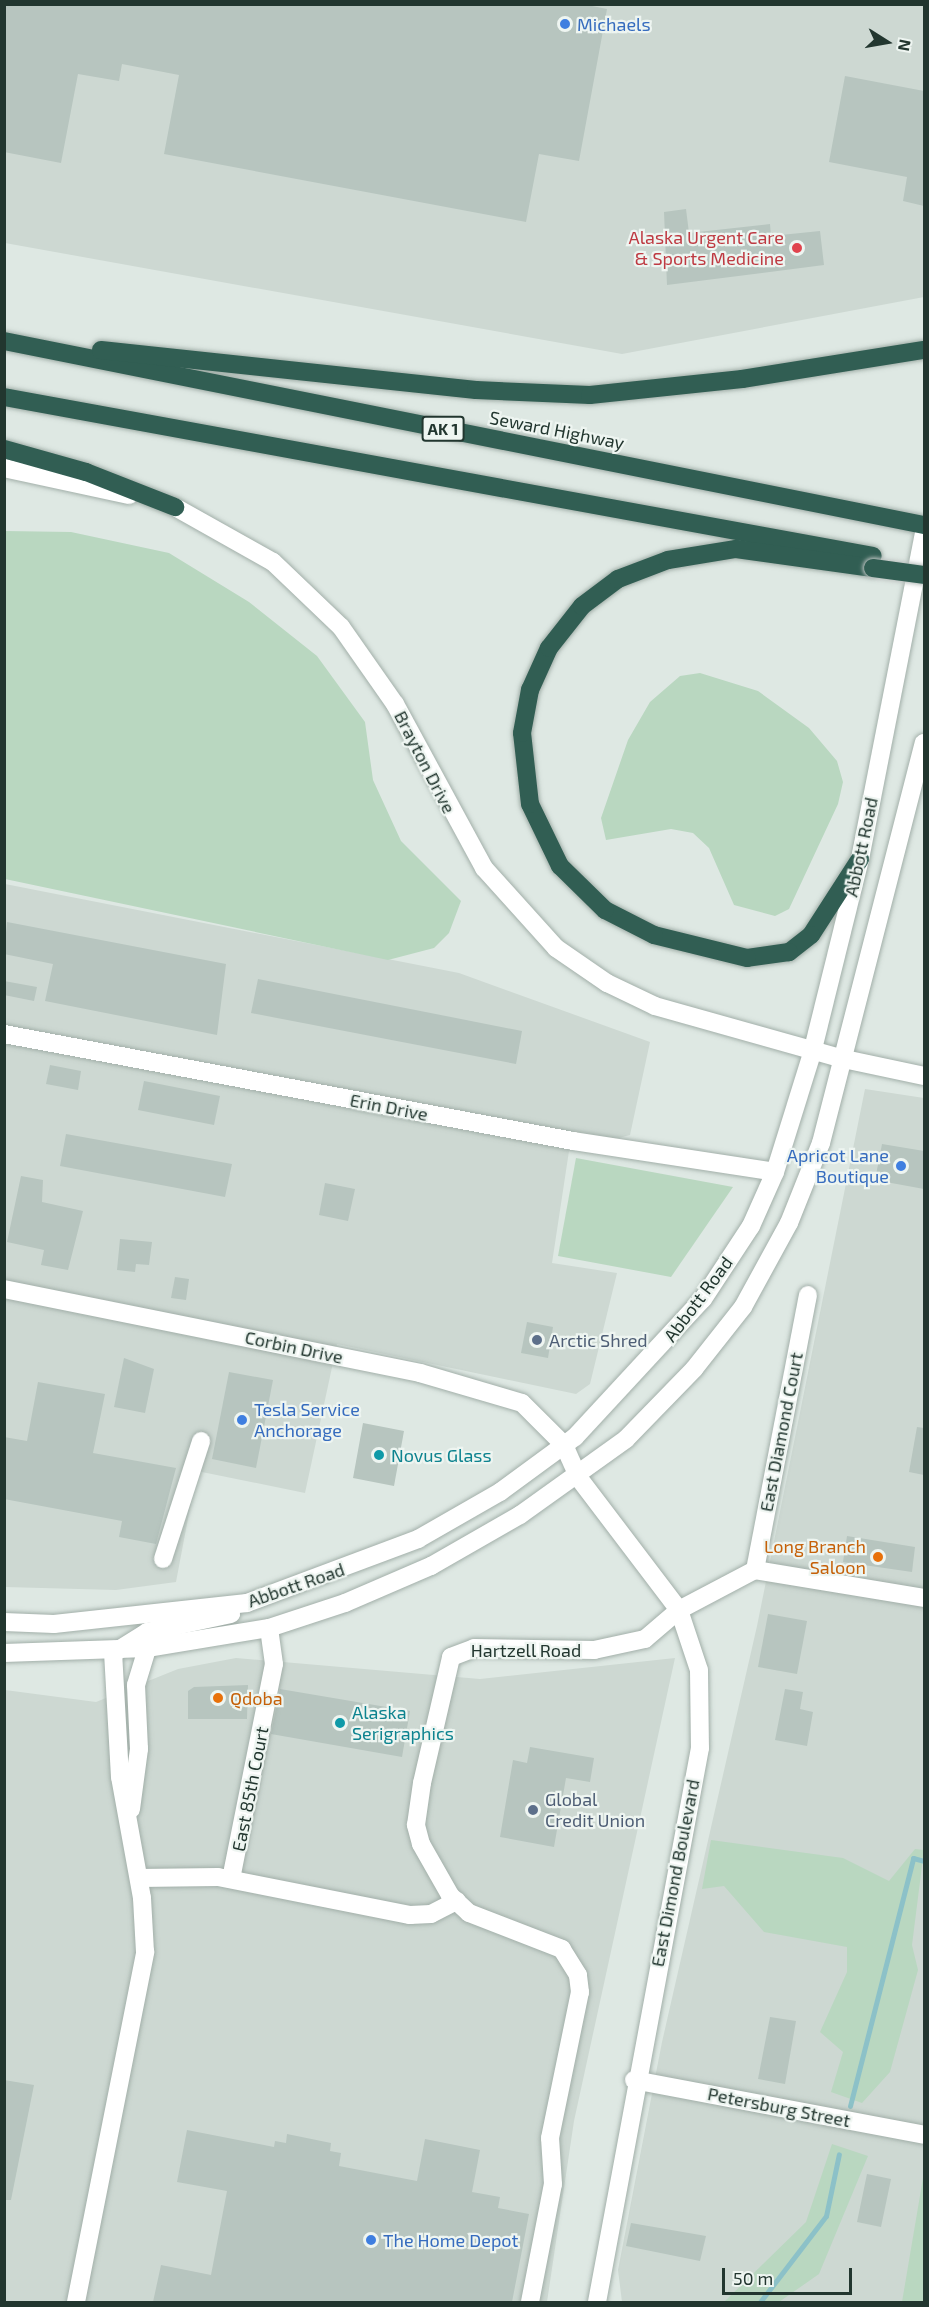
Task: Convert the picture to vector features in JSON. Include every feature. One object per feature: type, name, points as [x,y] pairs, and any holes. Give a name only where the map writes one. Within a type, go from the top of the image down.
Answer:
[{"type":"highway","points":[[4,341],[476,390],[578,394],[742,379],[924,350]]},
{"type":"highway","name":"Seward Highway","points":[[4,341],[882,517],[924,532]]},
{"type":"highway","points":[[4,397],[874,562],[924,575]]},
{"type":"highway","points":[[4,449],[86,472],[175,507]]},
{"type":"highway","points":[[860,859],[811,935],[789,952],[747,958],[654,936],[605,910],[560,866],[530,804],[522,733],[530,690],[549,648],[582,606],[618,579],[668,560],[728,550],[924,567]]},
{"type":"street","name":"Brayton Drive","points":[[4,468],[175,507],[273,562],[341,627],[395,704],[484,868],[555,948],[644,1002],[812,1053],[924,1076]]},
{"type":"street","name":"Abbott Road","points":[[4,1622],[54,1624],[247,1603],[418,1539],[500,1492],[564,1445],[642,1370],[703,1299],[751,1226],[775,1172],[812,1053],[860,859],[924,532]]},
{"type":"street","name":"Abbott Road","points":[[4,1653],[114,1652],[269,1628],[431,1566],[578,1477],[656,1408],[743,1307],[789,1223],[822,1143],[924,743]]},
{"type":"street","points":[[912,795],[924,770]]},
{"type":"street","name":"Erin Drive","points":[[4,1034],[573,1141],[775,1172]]},
{"type":"street","name":"Corbin Drive","points":[[4,1289],[420,1373],[522,1403],[564,1445]]},
{"type":"street","name":"East Diamond Court","points":[[756,1570],[808,1295]]},
{"type":"street","points":[[164,1559],[201,1442]]},
{"type":"street","name":"East Dimond Boulevard","points":[[564,1445],[578,1477],[679,1610],[699,1670],[700,1748],[634,2080],[597,2302]]},
{"type":"street","points":[[756,1570],[924,1598]]},
{"type":"street","name":"Hartzell Road","points":[[530,2302],[553,2184],[550,2138],[580,1992],[578,1975],[562,1949],[484,1923],[458,1901],[421,1844],[416,1826],[442,1680],[451,1657],[474,1648],[594,1650],[645,1639],[679,1610],[756,1570]]},
{"type":"street","points":[[76,2302],[145,1952],[139,1878],[129,1822],[114,1652],[147,1632],[226,1618],[247,1603]]},
{"type":"street","name":"East 85th Court","points":[[231,1879],[274,1664],[269,1628]]},
{"type":"street","points":[[129,1822],[139,1749],[136,1684],[147,1648]]},
{"type":"street","points":[[139,1878],[172,1874],[231,1879],[410,1915],[431,1914],[458,1901]]},
{"type":"street","name":"Petersburg Street","points":[[634,2080],[924,2134]]},
{"type":"shaded area","points":[[4,5],[924,5],[924,297],[622,354],[5,243]]},
{"type":"shaded area","points":[[5,884],[459,973],[650,1042],[630,1135],[569,1151],[552,1263],[617,1273],[590,1384],[576,1394],[337,1344],[305,1493],[197,1471],[176,1582],[116,1590],[5,1587]]},
{"type":"shaded area","points":[[865,1089],[924,1098],[924,2302],[622,2302],[618,2270],[662,2042],[757,1626]]},
{"type":"shaded area","points":[[236,1658],[480,1679],[675,1658],[574,2121],[547,2302],[5,2302],[5,1690],[96,1702],[178,1669]]},
{"type":"green space","points":[[5,531],[71,532],[169,553],[249,602],[317,656],[365,722],[373,780],[401,841],[461,901],[449,933],[434,948],[388,960],[5,879]]},
{"type":"green space","points":[[700,673],[758,691],[809,728],[837,761],[843,782],[838,804],[789,909],[775,916],[734,905],[709,848],[693,833],[671,829],[606,840],[601,818],[628,740],[650,702],[680,676]]},
{"type":"green space","points":[[576,1158],[733,1187],[671,1277],[558,1256]]},
{"type":"green space","points":[[711,1840],[843,1858],[889,1881],[915,1849],[924,1850],[912,1945],[918,1970],[890,2072],[862,2103],[831,2092],[843,2052],[820,2032],[847,1972],[847,1947],[764,1932],[724,1886],[702,1889]]},
{"type":"green space","points":[[832,2144],[868,2156],[819,2274],[779,2302],[724,2302],[806,2222]]},
{"type":"green space","points":[[924,2172],[924,2302],[902,2302]]},
{"type":"building","points":[[4,4],[582,4],[607,9],[579,161],[539,154],[526,222],[164,154],[179,75],[122,64],[119,81],[78,74],[61,163],[4,152]]},
{"type":"building","points":[[845,76],[924,91],[924,206],[903,201],[907,177],[829,162]]},
{"type":"building","points":[[686,209],[689,233],[770,224],[771,236],[820,231],[824,265],[667,285],[664,212]]},
{"type":"building","points":[[7,922],[226,964],[217,1035],[45,1001],[53,964],[4,954]]},
{"type":"building","points":[[258,979],[522,1031],[516,1064],[251,1013]]},
{"type":"building","points":[[4,981],[37,987],[34,1001],[4,995]]},
{"type":"building","points":[[50,1065],[81,1071],[78,1090],[46,1084]]},
{"type":"building","points":[[144,1081],[220,1096],[214,1125],[138,1110]]},
{"type":"building","points":[[66,1134],[232,1164],[225,1197],[60,1166]]},
{"type":"building","name":"Apricot Lane Boutique","points":[[882,1144],[924,1151],[924,1189],[875,1180]]},
{"type":"building","points":[[21,1176],[43,1180],[42,1202],[83,1211],[68,1270],[41,1265],[44,1250],[7,1242]]},
{"type":"building","points":[[325,1183],[355,1189],[348,1221],[319,1215]]},
{"type":"building","points":[[120,1239],[152,1242],[149,1265],[136,1264],[135,1272],[117,1270]]},
{"type":"building","points":[[175,1277],[189,1279],[186,1300],[171,1298]]},
{"type":"building","name":"Arctic Shred","points":[[527,1322],[553,1327],[548,1358],[521,1353]]},
{"type":"building","points":[[124,1358],[154,1369],[145,1413],[114,1407]]},
{"type":"building","name":"Tesla Service Anchorage","points":[[229,1372],[273,1380],[256,1468],[212,1459]]},
{"type":"building","points":[[38,1382],[105,1394],[93,1453],[176,1468],[156,1544],[119,1537],[122,1521],[4,1499],[4,1437],[27,1441]]},
{"type":"building","name":"Novus Glass","points":[[363,1423],[404,1431],[394,1486],[353,1478]]},
{"type":"building","points":[[917,1427],[924,1428],[924,1475],[909,1472]]},
{"type":"building","points":[[847,1536],[915,1547],[912,1572],[843,1562]]},
{"type":"building","points":[[768,1614],[807,1621],[797,1674],[758,1667]]},
{"type":"building","name":"Qdoba","points":[[248,1685],[247,1719],[188,1719],[188,1691],[194,1687]]},
{"type":"building","name":"Alaska Serigraphics","points":[[280,1689],[410,1711],[402,1757],[271,1734]]},
{"type":"building","points":[[785,1689],[803,1692],[800,1709],[813,1712],[807,1746],[775,1740]]},
{"type":"building","name":"Global Credit Union","points":[[530,1747],[594,1758],[590,1782],[566,1778],[554,1847],[500,1837],[513,1760],[527,1763]]},
{"type":"building","points":[[770,2017],[796,2021],[785,2084],[758,2079]]},
{"type":"building","points":[[4,2080],[34,2085],[11,2200],[4,2200]]},
{"type":"building","name":"The Home Depot","points":[[187,2130],[274,2147],[275,2141],[286,2143],[287,2134],[331,2143],[330,2151],[341,2153],[339,2166],[417,2181],[425,2139],[480,2150],[472,2192],[500,2197],[498,2208],[529,2214],[512,2302],[153,2302],[161,2265],[211,2275],[227,2191],[177,2182]]},
{"type":"building","points":[[867,2174],[891,2179],[881,2227],[857,2222]]},
{"type":"building","points":[[631,2223],[706,2236],[700,2261],[626,2246]]},
{"type":"waterway","points":[[850,2106],[913,1858],[924,1861]]},
{"type":"waterway","points":[[760,2302],[826,2216],[839,2154]]},
{"type":"place","name":"Michaels","points":[[565,24]]},
{"type":"place","name":"Alaska Urgent Care & Sports Medicine","points":[[797,248]]},
{"type":"place","name":"Apricot Lane Boutique","points":[[901,1166]]},
{"type":"place","name":"Arctic Shred","points":[[537,1340]]},
{"type":"place","name":"Tesla Service Anchorage","points":[[242,1420]]},
{"type":"place","name":"Novus Glass","points":[[379,1455]]},
{"type":"place","name":"Long Branch Saloon","points":[[878,1557]]},
{"type":"place","name":"Qdoba","points":[[218,1698]]},
{"type":"place","name":"Alaska Serigraphics","points":[[340,1723]]},
{"type":"place","name":"Global Credit Union","points":[[533,1810]]},
{"type":"place","name":"The Home Depot","points":[[371,2240]]}]
